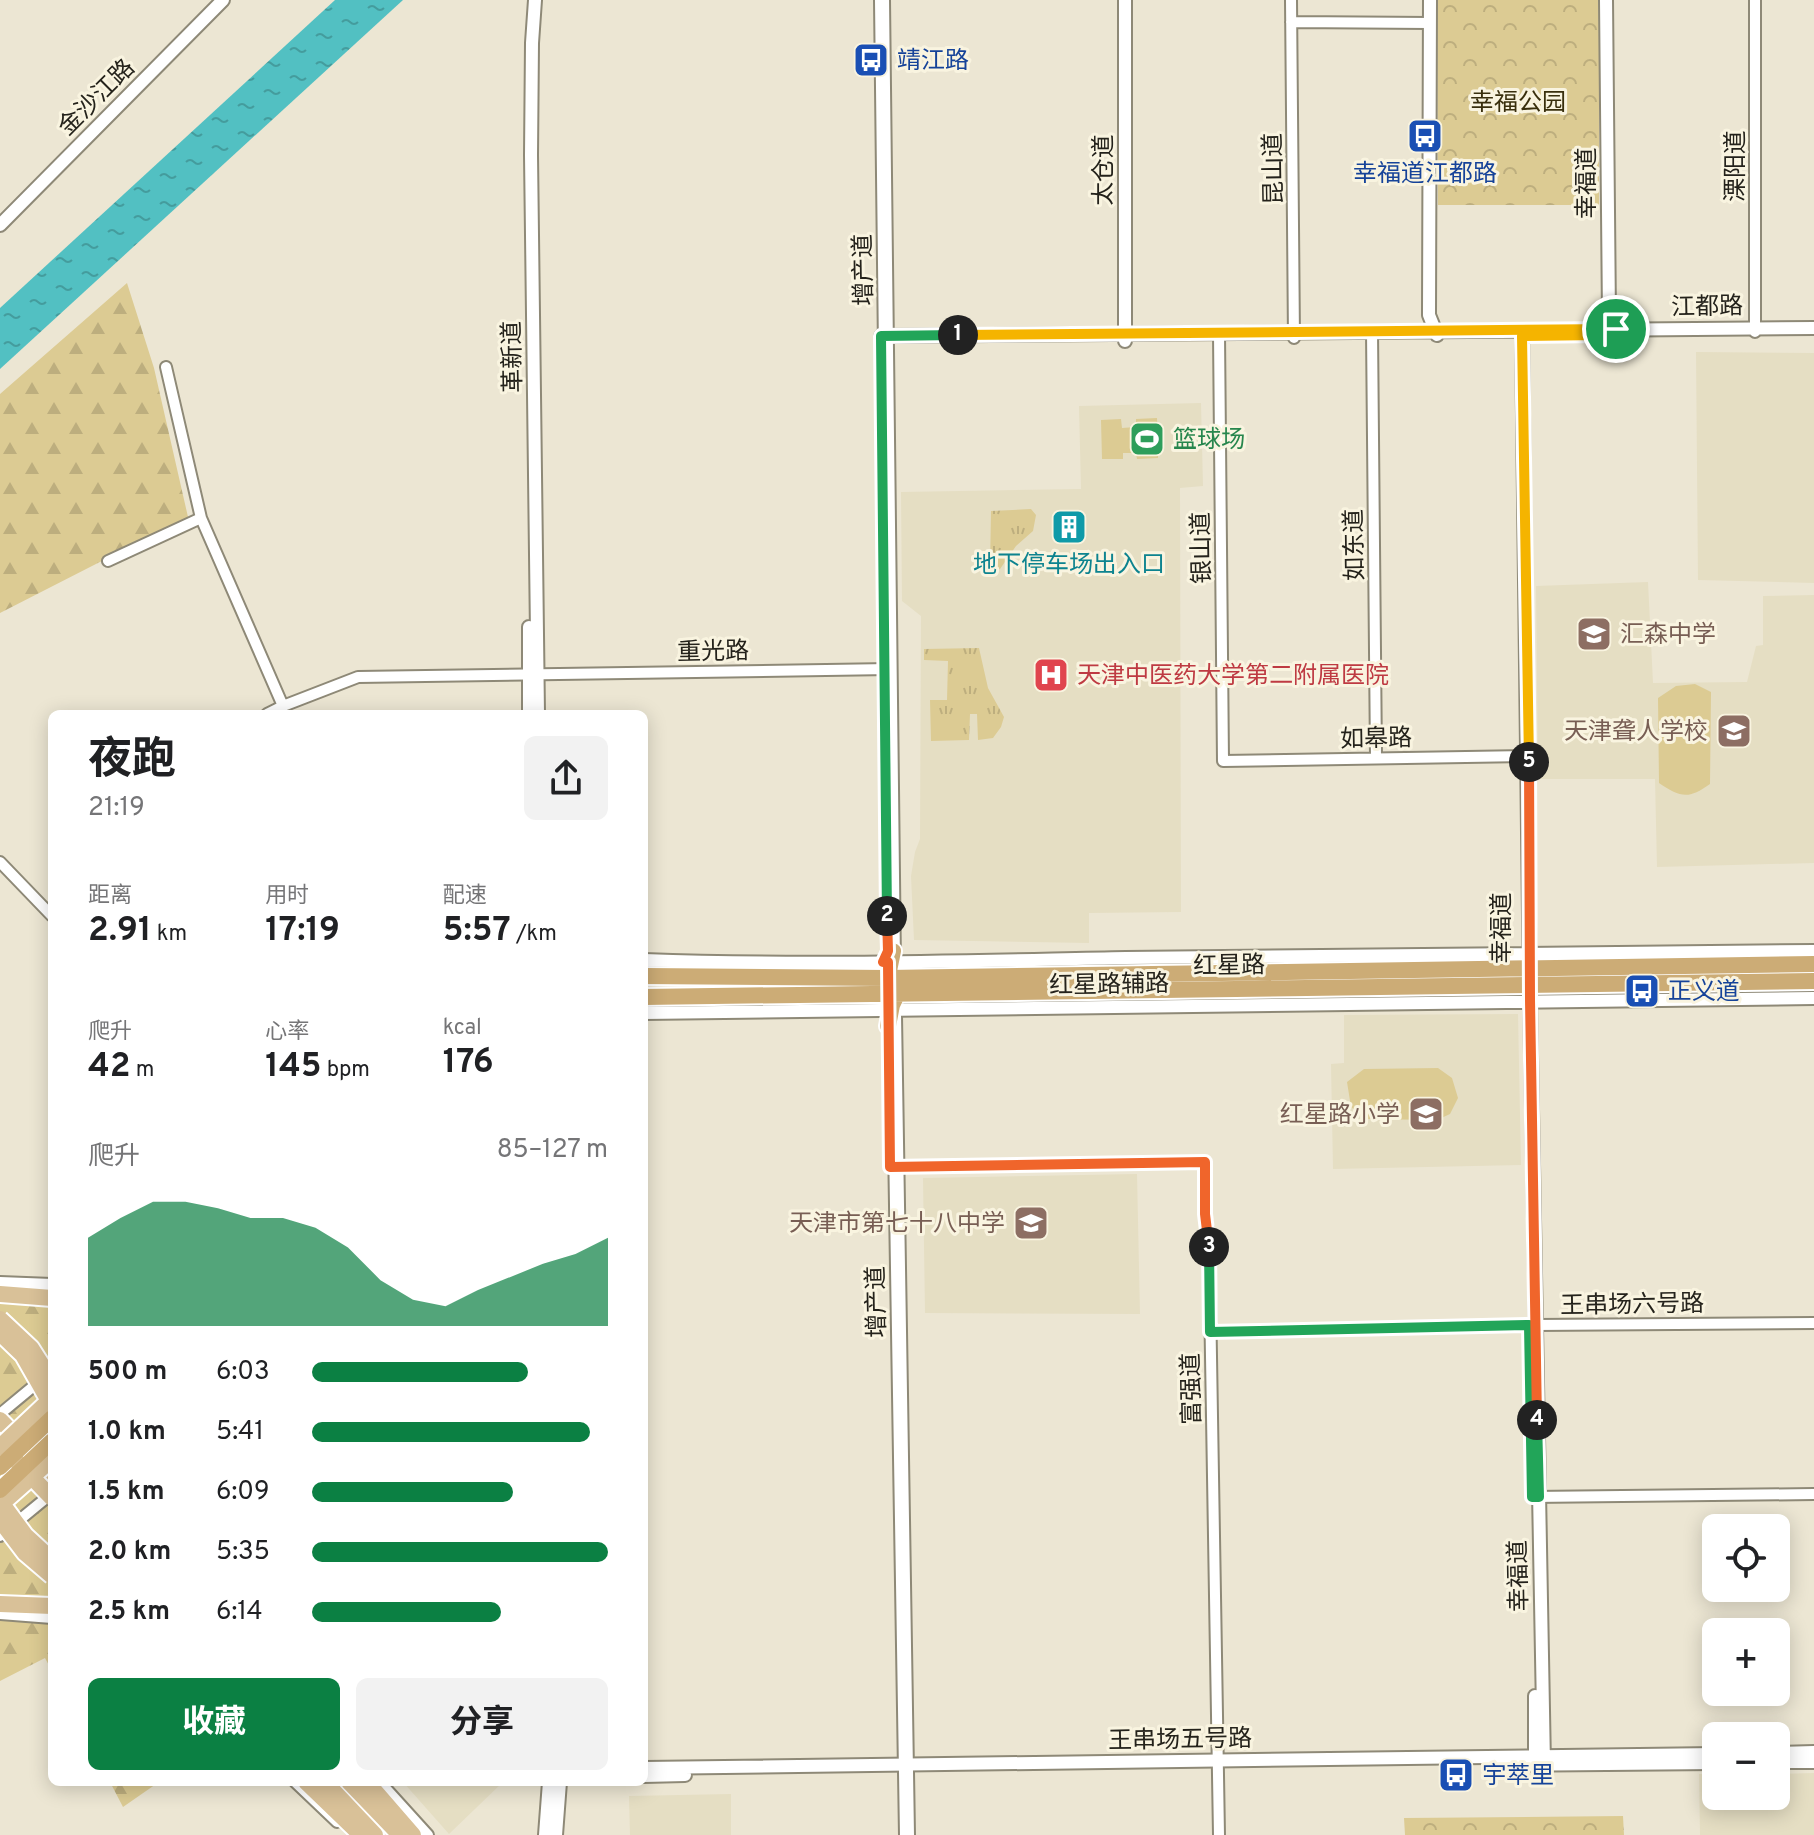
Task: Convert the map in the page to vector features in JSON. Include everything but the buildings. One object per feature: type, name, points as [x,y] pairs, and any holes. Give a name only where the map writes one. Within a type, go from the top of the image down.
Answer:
[{"type":"highway","name":"红星路","points":[[1526,976],[1814,964]]},
{"type":"highway","name":"红星路","points":[[648,976],[893,980],[1526,976],[1814,981]]},
{"type":"highway","points":[[648,997],[860,996],[893,980]]},
{"type":"highway","points":[[891,1026],[893,980]]},
{"type":"highway","points":[[0,1467],[48,1422]]},
{"type":"highway","points":[[0,1490],[48,1445]]},
{"type":"main road","name":"增产道","points":[[879,0],[884,318],[888,338],[887,669],[893,980]]},
{"type":"main road","name":"增产道","points":[[891,1026],[905,1835]]},
{"type":"main road","points":[[2,1286],[48,1297]]},
{"type":"main road","points":[[0,1319],[31,1348],[48,1375]]},
{"type":"main road","points":[[0,1333],[23,1355],[48,1399]]},
{"type":"main road","points":[[48,1402],[0,1445],[48,1492]]},
{"type":"main road","points":[[0,1420],[48,1470]]},
{"type":"main road","points":[[48,1462],[0,1503],[25,1535],[48,1556]]},
{"type":"main road","points":[[0,1520],[25,1553],[48,1573]]},
{"type":"main road","points":[[0,1604],[48,1605]]},
{"type":"main road","points":[[315,1786],[413,1835]]},
{"type":"main road","points":[[331,1786],[400,1835]]},
{"type":"main road","points":[[351,1786],[375,1835]]},
{"type":"main road","points":[[405,1810],[426,1835]]},
{"type":"street","name":"金沙江路","points":[[0,217],[220,0]]},
{"type":"street","name":"金沙江路","points":[[0,225],[220,0]]},
{"type":"street","name":"革新道","points":[[528,0],[525,142],[533,674],[538,710]]},
{"type":"street","name":"革新道","points":[[529,710],[533,674],[531,155],[535,0]]},
{"type":"street","name":"太仓道","points":[[1125,0],[1125,337]]},
{"type":"street","name":"昆山道","points":[[1291,0],[1294,335]]},
{"type":"street","points":[[1430,0],[1429,315],[1436,334]]},
{"type":"street","name":"幸福道","points":[[1606,0],[1608,327]]},
{"type":"street","name":"溧阳道","points":[[1755,0],[1755,329]]},
{"type":"street","points":[[1291,22],[1430,23]]},
{"type":"street","points":[[1416,331],[1429,315]]},
{"type":"street","name":"江都路","points":[[888,338],[1372,334],[1516,337],[1608,327],[1814,330]]},
{"type":"street","name":"江都路","points":[[1372,334],[1416,331],[1436,334]]},
{"type":"street","name":"如东道","points":[[1372,334],[1376,758]]},
{"type":"street","name":"银山道","points":[[1220,337],[1223,761]]},
{"type":"street","name":"幸福道","points":[[1516,337],[1540,1760]]},
{"type":"street","points":[[166,367],[201,518],[283,706]]},
{"type":"street","points":[[108,561],[201,518]]},
{"type":"street","name":"重光路","points":[[275,710],[358,677],[887,669]]},
{"type":"street","name":"如皋路","points":[[1223,761],[1525,756]]},
{"type":"street","points":[[0,862],[48,912]]},
{"type":"street","name":"红星路辅路","points":[[648,960],[721,963],[893,980],[1526,976],[1814,951]]},
{"type":"street","name":"红星路辅路","points":[[1526,976],[1814,998]]},
{"type":"street","name":"红星路辅路","points":[[648,1012],[893,980]]},
{"type":"street","name":"富强道","points":[[893,1167],[1205,1162],[1219,1835]]},
{"type":"street","points":[[2,1286],[48,1284]]},
{"type":"street","name":"王串场六号路","points":[[1210,1332],[1814,1323]]},
{"type":"street","points":[[0,1414],[48,1375]]},
{"type":"street","points":[[1536,1497],[1814,1494]]},
{"type":"street","points":[[0,1536],[48,1499]]},
{"type":"street","points":[[0,1614],[48,1618]]},
{"type":"street","name":"王串场五号路","points":[[648,1768],[1540,1760],[1702,1754]]},
{"type":"street","points":[[1790,1755],[1813,1759]]},
{"type":"street","points":[[1790,1761],[1813,1759]]},
{"type":"street","name":"王串场五号路","points":[[1540,1760],[1702,1763]]},
{"type":"street","name":"王串场五号路","points":[[648,1776],[903,1768]]},
{"type":"street","points":[[305,1786],[363,1808],[405,1810]]},
{"type":"street","points":[[545,1835],[549,1786]]},
{"type":"street","points":[[556,1835],[560,1786]]},
{"type":"shaded area","points":[[1696,352],[1814,353],[1814,583],[1698,580]]},
{"type":"shaded area","name":"天津中医药大学第二附属医院","points":[[1201,403],[1203,486],[1180,488],[1181,912],[1089,913],[1089,943],[914,940],[911,876],[920,839],[921,616],[902,601],[901,492],[1081,489],[1079,406]]},
{"type":"shaded area","name":"天津聋人学校","points":[[1648,582],[1653,683],[1747,682],[1756,646],[1763,645],[1763,596],[1814,595],[1814,863],[1657,867],[1655,779],[1538,779],[1536,586]]},
{"type":"shaded area","name":"红星路小学","points":[[1518,1014],[1521,1165],[1333,1169],[1331,1064],[1344,1063],[1344,1015]]},
{"type":"shaded area","name":"天津市第七十八中学","points":[[1137,1174],[1140,1314],[925,1313],[923,1178]]},
{"type":"shaded area","points":[[1814,1773],[1814,1835],[1700,1835],[1699,1774],[1702,1774],[1702,1810],[1790,1810],[1790,1774]]},
{"type":"shaded area","points":[[407,1786],[499,1786],[449,1834]]},
{"type":"shaded area","points":[[731,1794],[731,1835],[630,1835],[629,1796]]},
{"type":"green space","name":"幸福公园","points":[[1437,0],[1599,0],[1599,205],[1438,205]]},
{"type":"green space","points":[[127,283],[154,368],[188,517],[0,613],[0,394]]},
{"type":"green space","points":[[1157,418],[1158,458],[1137,459],[1136,453],[1123,453],[1123,459],[1102,459],[1101,420],[1121,419],[1122,428],[1136,427],[1136,419]]},
{"type":"green space","points":[[1031,509],[1036,515],[1033,531],[1016,546],[1000,569],[993,572],[990,567],[991,511]]},
{"type":"green space","points":[[979,648],[988,688],[1004,717],[1001,727],[993,738],[978,740],[977,714],[970,714],[969,740],[931,741],[930,700],[947,700],[948,661],[924,660],[924,649]]},
{"type":"green space","points":[[1695,684],[1711,692],[1710,784],[1696,793],[1684,795],[1659,783],[1658,698],[1676,686]]},
{"type":"green space","points":[[1438,1068],[1452,1078],[1458,1098],[1450,1114],[1437,1120],[1365,1119],[1351,1107],[1347,1082],[1364,1069]]},
{"type":"green space","points":[[0,1288],[48,1292],[48,1664],[45,1658],[0,1681]]},
{"type":"green space","points":[[112,1786],[153,1786],[123,1807]]},
{"type":"green space","points":[[1623,1816],[1624,1835],[1405,1835],[1404,1818]]},
{"type":"water","points":[[335,0],[403,0],[0,369],[0,308]]},
{"type":"place","name":"靖江路","points":[[871,60]]},
{"type":"place","name":"幸福道江都路","points":[[1425,136]]},
{"type":"place","name":"篮球场","points":[[1147,439]]},
{"type":"place","name":"地下停车场出入口","points":[[1069,527]]},
{"type":"place","name":"汇森中学","points":[[1594,634]]},
{"type":"place","name":"天津中医药大学第二附属医院","points":[[1051,675]]},
{"type":"place","name":"天津聋人学校","points":[[1734,731]]},
{"type":"place","name":"正义道","points":[[1642,991]]},
{"type":"place","name":"红星路小学","points":[[1426,1114]]},
{"type":"place","name":"天津市第七十八中学","points":[[1031,1223]]},
{"type":"place","name":"宇萃里","points":[[1456,1775]]},
{"type":"route","points":[[1616,329],[1605,329],[1522,330],[1294,332],[1219,334],[886,334],[881,336],[888,951],[883,962],[888,962],[890,1167],[1205,1162],[1210,1332],[1529,1325],[1532,1497],[1539,1497],[1522,336],[1600,335],[1605,329],[1608,324],[1609,317],[1611,326],[1616,329]]}]
